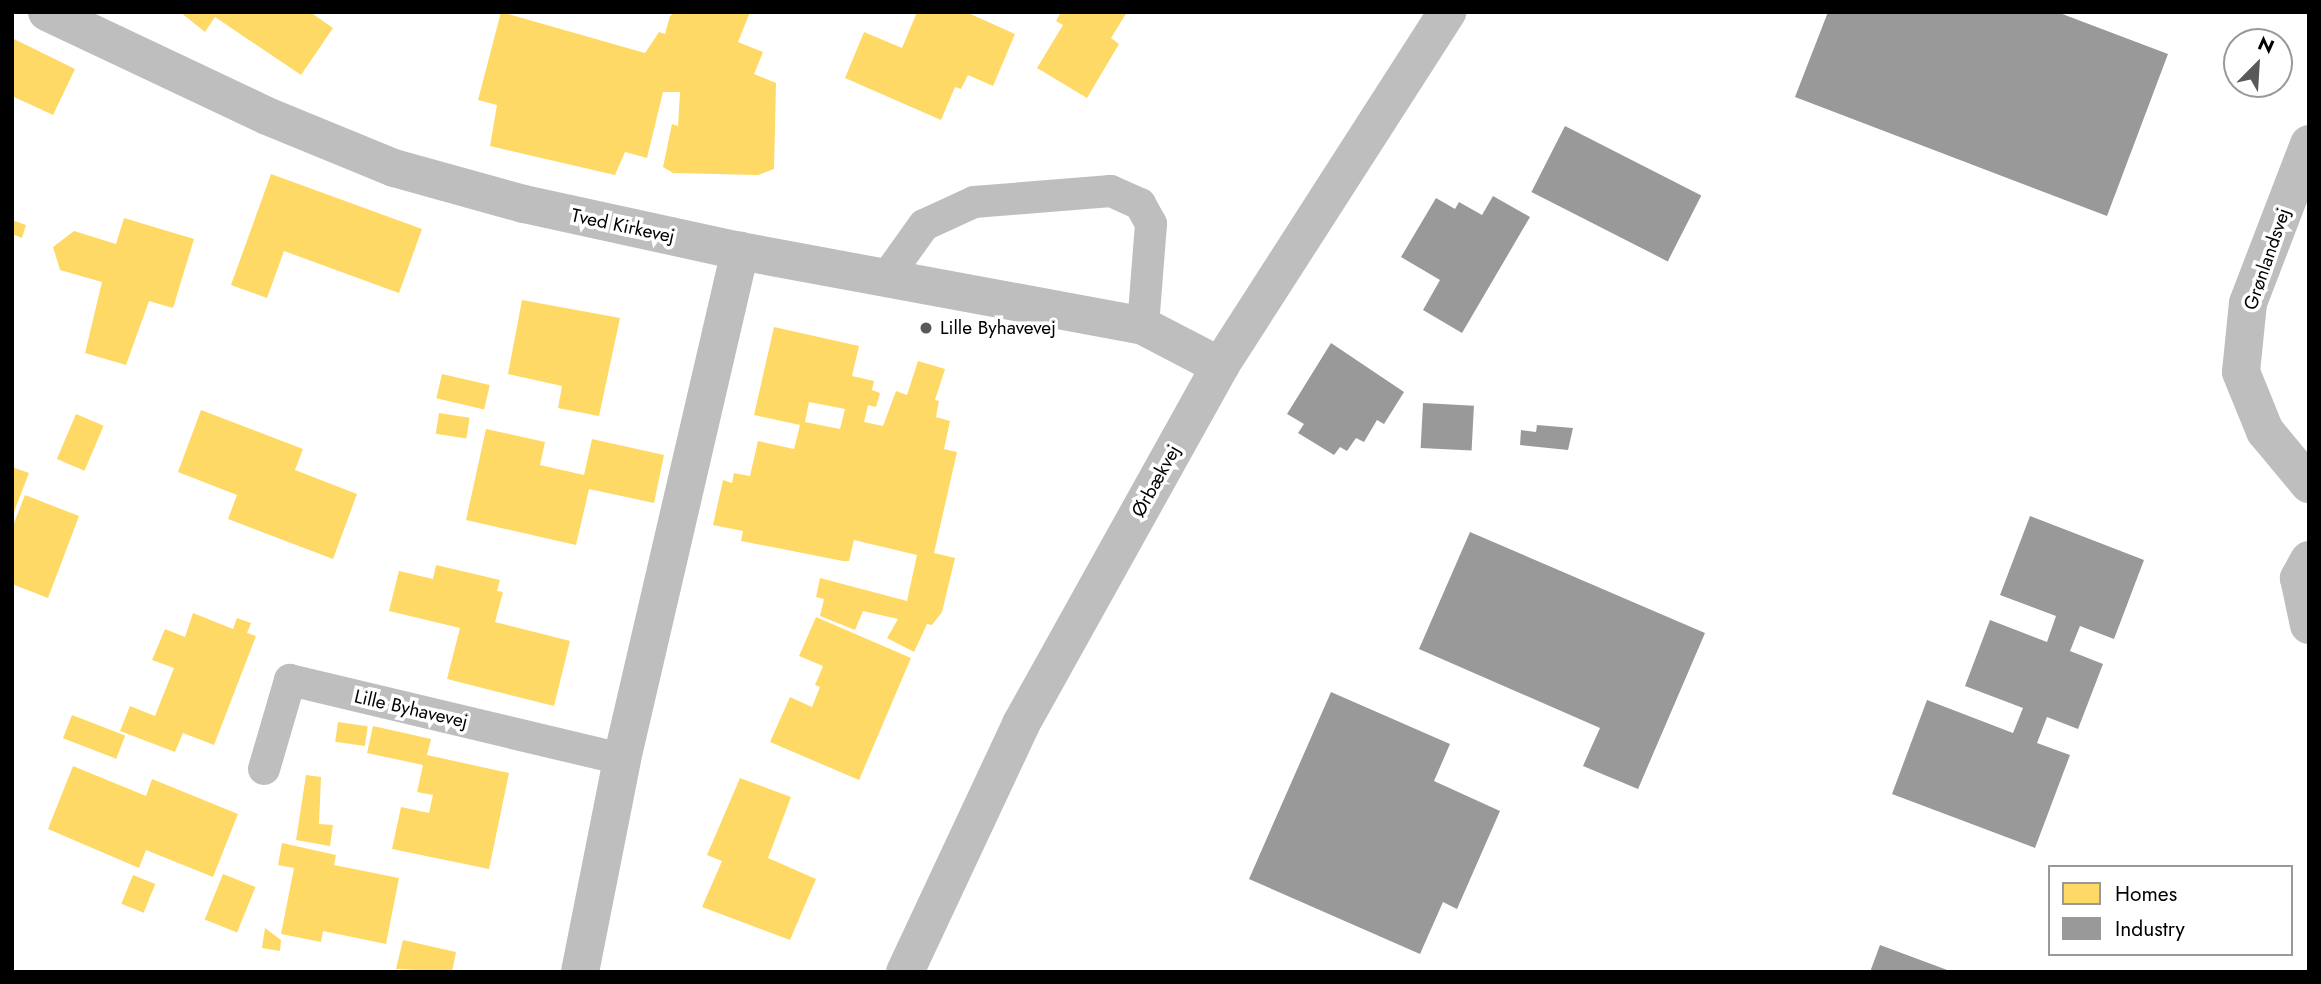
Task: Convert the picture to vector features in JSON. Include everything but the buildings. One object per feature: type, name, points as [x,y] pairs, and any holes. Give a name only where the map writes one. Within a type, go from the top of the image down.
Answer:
[{"type":"street","name":"Tved Kirkevej","points":[[47,12],[267,116],[394,168],[524,204],[740,251],[1143,326],[1220,366]]},
{"type":"street","name":"Ørbækvej","points":[[905,972],[1021,724],[1220,366],[1447,12]]},
{"type":"street","name":"Grønlandsvej","points":[[2309,144],[2248,303],[2241,372],[2265,431],[2309,484]]},
{"type":"street","points":[[580,972],[622,759],[740,251]]},
{"type":"street","points":[[2309,560],[2300,578],[2309,625]]},
{"type":"lane","points":[[886,278],[924,225],[974,202],[1111,191],[1140,204],[1151,224],[1143,326]]},
{"type":"lane","name":"Lille Byhavevej","points":[[264,769],[290,680],[622,759]]},
{"type":"place","name":"Lille Byhavevej","points":[[926,328]]}]
